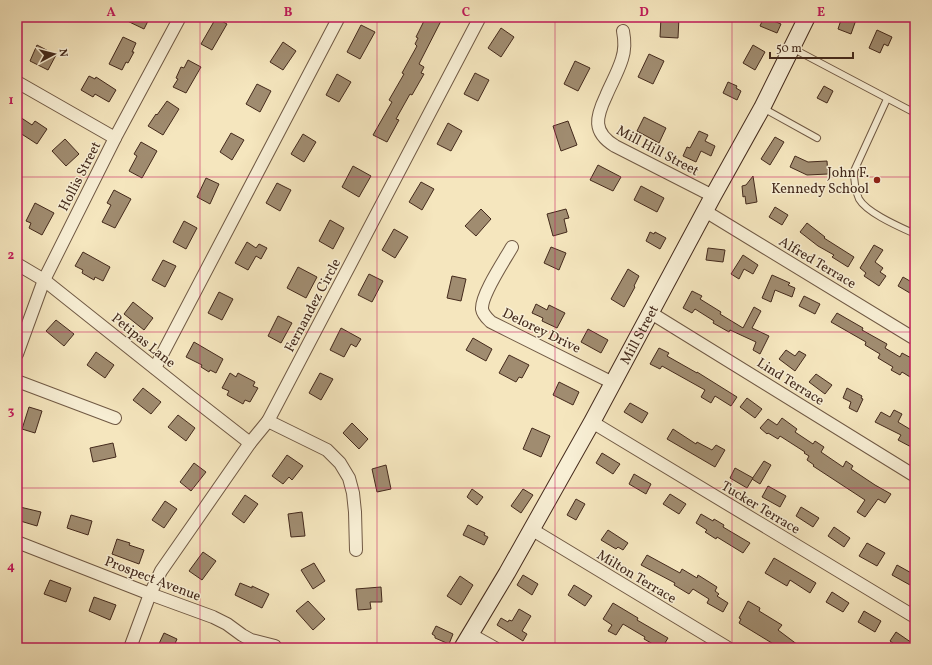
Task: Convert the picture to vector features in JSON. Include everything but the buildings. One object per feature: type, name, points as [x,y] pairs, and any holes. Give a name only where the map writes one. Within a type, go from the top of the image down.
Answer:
[{"type":"street","name":"Hollis Street","points":[[17,354],[44,280],[115,138],[180,17]]},
{"type":"street","points":[[155,368],[339,17]]},
{"type":"street","name":"Fernandez Circle","points":[[130,648],[150,594],[161,571],[250,443],[268,421],[480,17]]},
{"type":"street","name":"Mill Street","points":[[462,648],[507,573],[592,422],[762,108],[807,17]]},
{"type":"street","name":"Mill Hill Street","points":[[623,31],[624,48],[622,60],[601,106],[598,117],[601,132],[606,140],[615,146],[713,196]]},
{"type":"street","points":[[17,82],[115,138]]},
{"type":"street","name":"Alfred Terrace","points":[[705,211],[915,339]]},
{"type":"street","name":"Delorey Drive","points":[[512,247],[484,297],[482,308],[483,314],[491,322],[613,383]]},
{"type":"street","name":"Petipas Lane","points":[[17,264],[44,280],[250,443]]},
{"type":"street","name":"Lind Terrace","points":[[651,313],[915,476]]},
{"type":"street","points":[[17,381],[115,418]]},
{"type":"street","points":[[268,421],[326,450],[340,463],[349,478],[353,493],[356,550]]},
{"type":"street","name":"Tucker Terrace","points":[[592,422],[915,617]]},
{"type":"street","name":"Milton Terrace","points":[[531,529],[728,648]]},
{"type":"street","name":"Prospect Avenue","points":[[17,542],[213,617],[227,624],[251,640],[275,646]]},
{"type":"street","points":[[470,634],[495,648]]},
{"type":"lane","points":[[792,48],[915,113]]},
{"type":"lane","points":[[887,99],[854,171],[854,184],[860,200],[871,211],[915,234]]},
{"type":"lane","points":[[762,108],[817,138]]},
{"type":"place","name":"John F. Kennedy School","points":[[877,180]]}]
